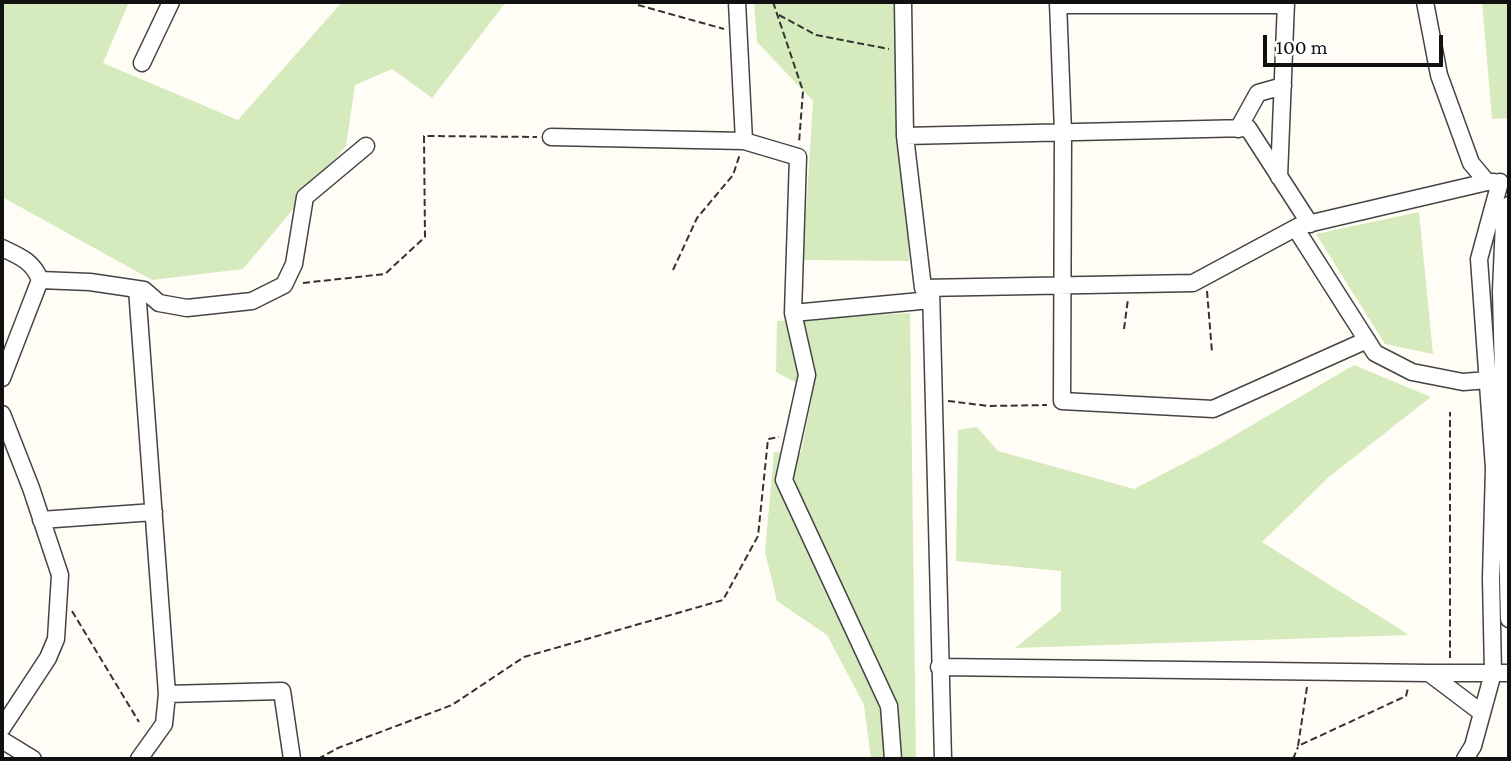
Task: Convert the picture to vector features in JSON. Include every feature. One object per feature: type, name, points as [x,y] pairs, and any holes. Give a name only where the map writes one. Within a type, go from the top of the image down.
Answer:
[{"type":"street","points":[[142,63],[171,2]]},
{"type":"street","points":[[737,2],[744,141]]},
{"type":"street","points":[[903,2],[905,136],[923,288],[931,294]]},
{"type":"street","points":[[1425,2],[1439,75],[1471,163],[1499,181]]},
{"type":"street","points":[[1279,177],[1286,3],[1058,4],[1063,132],[1062,401],[1213,409],[1367,340]]},
{"type":"street","points":[[1238,129],[1258,93],[1283,86]]},
{"type":"street","points":[[905,136],[1248,128],[1279,177],[1303,226],[1375,353],[1412,372],[1463,382],[1488,380]]},
{"type":"street","points":[[551,137],[744,141],[798,157],[793,313],[807,375],[784,480],[889,706],[893,759]]},
{"type":"street","points":[[40,280],[90,282],[144,290],[159,303],[187,308],[252,301],[284,285],[294,264],[305,197],[366,146]]},
{"type":"street","points":[[793,313],[931,294],[1062,285],[1193,283],[1303,226],[1499,181]]},
{"type":"street","points":[[1465,759],[1473,746],[1482,713],[1501,673],[1491,578],[1494,467],[1479,259],[1499,181]]},
{"type":"street","points":[[1509,205],[1504,222],[1509,620]]},
{"type":"street","points":[[2,248],[24,258],[37,270],[40,280],[2,378]]},
{"type":"street","points":[[137,289],[167,694],[164,724],[139,759]]},
{"type":"street","points":[[931,294],[943,759]]},
{"type":"street","points":[[2,414],[60,575],[57,639],[48,658],[2,728]]},
{"type":"street","points":[[41,520],[154,512]]},
{"type":"street","points":[[939,667],[1501,673]]},
{"type":"street","points":[[1429,673],[1482,713]]},
{"type":"street","points":[[167,694],[282,691],[292,759]]},
{"type":"street","points":[[2,740],[33,759]]},
{"type":"path","points":[[774,2],[803,90],[798,157]]},
{"type":"path","points":[[638,5],[738,33]]},
{"type":"path","points":[[778,14],[817,35],[904,52]]},
{"type":"path","points":[[284,285],[385,274],[425,237],[424,136],[551,137]]},
{"type":"path","points":[[673,270],[697,218],[733,175],[744,141]]},
{"type":"path","points":[[1206,276],[1212,352]]},
{"type":"path","points":[[1125,329],[1129,284]]},
{"type":"path","points":[[933,399],[989,406],[1053,404],[1062,401]]},
{"type":"path","points":[[1450,412],[1450,673]]},
{"type":"path","points":[[318,759],[338,748],[452,705],[524,657],[723,600],[758,536],[768,439],[794,434]]},
{"type":"path","points":[[73,611],[139,722]]},
{"type":"path","points":[[1293,759],[1298,746],[1310,672]]},
{"type":"path","points":[[1298,746],[1406,696],[1411,673]]},
{"type":"green space","points":[[2,2],[129,2],[103,63],[238,120],[342,2],[506,2],[432,98],[392,69],[355,85],[346,146],[243,269],[152,280],[2,197]]},
{"type":"green space","points":[[754,2],[902,2],[909,261],[803,260],[813,101],[757,42]]},
{"type":"green space","points":[[1482,2],[1509,2],[1509,118],[1492,119]]},
{"type":"green space","points":[[1419,212],[1433,354],[1385,344],[1316,234]]},
{"type":"green space","points":[[910,313],[916,759],[871,759],[864,705],[827,635],[777,601],[765,552],[774,452],[801,453],[813,392],[776,372],[777,321]]},
{"type":"green space","points":[[1354,365],[1431,397],[1330,476],[1262,542],[1409,635],[1015,648],[1061,611],[1061,571],[956,561],[958,430],[977,427],[998,451],[1134,489],[1213,448]]}]
